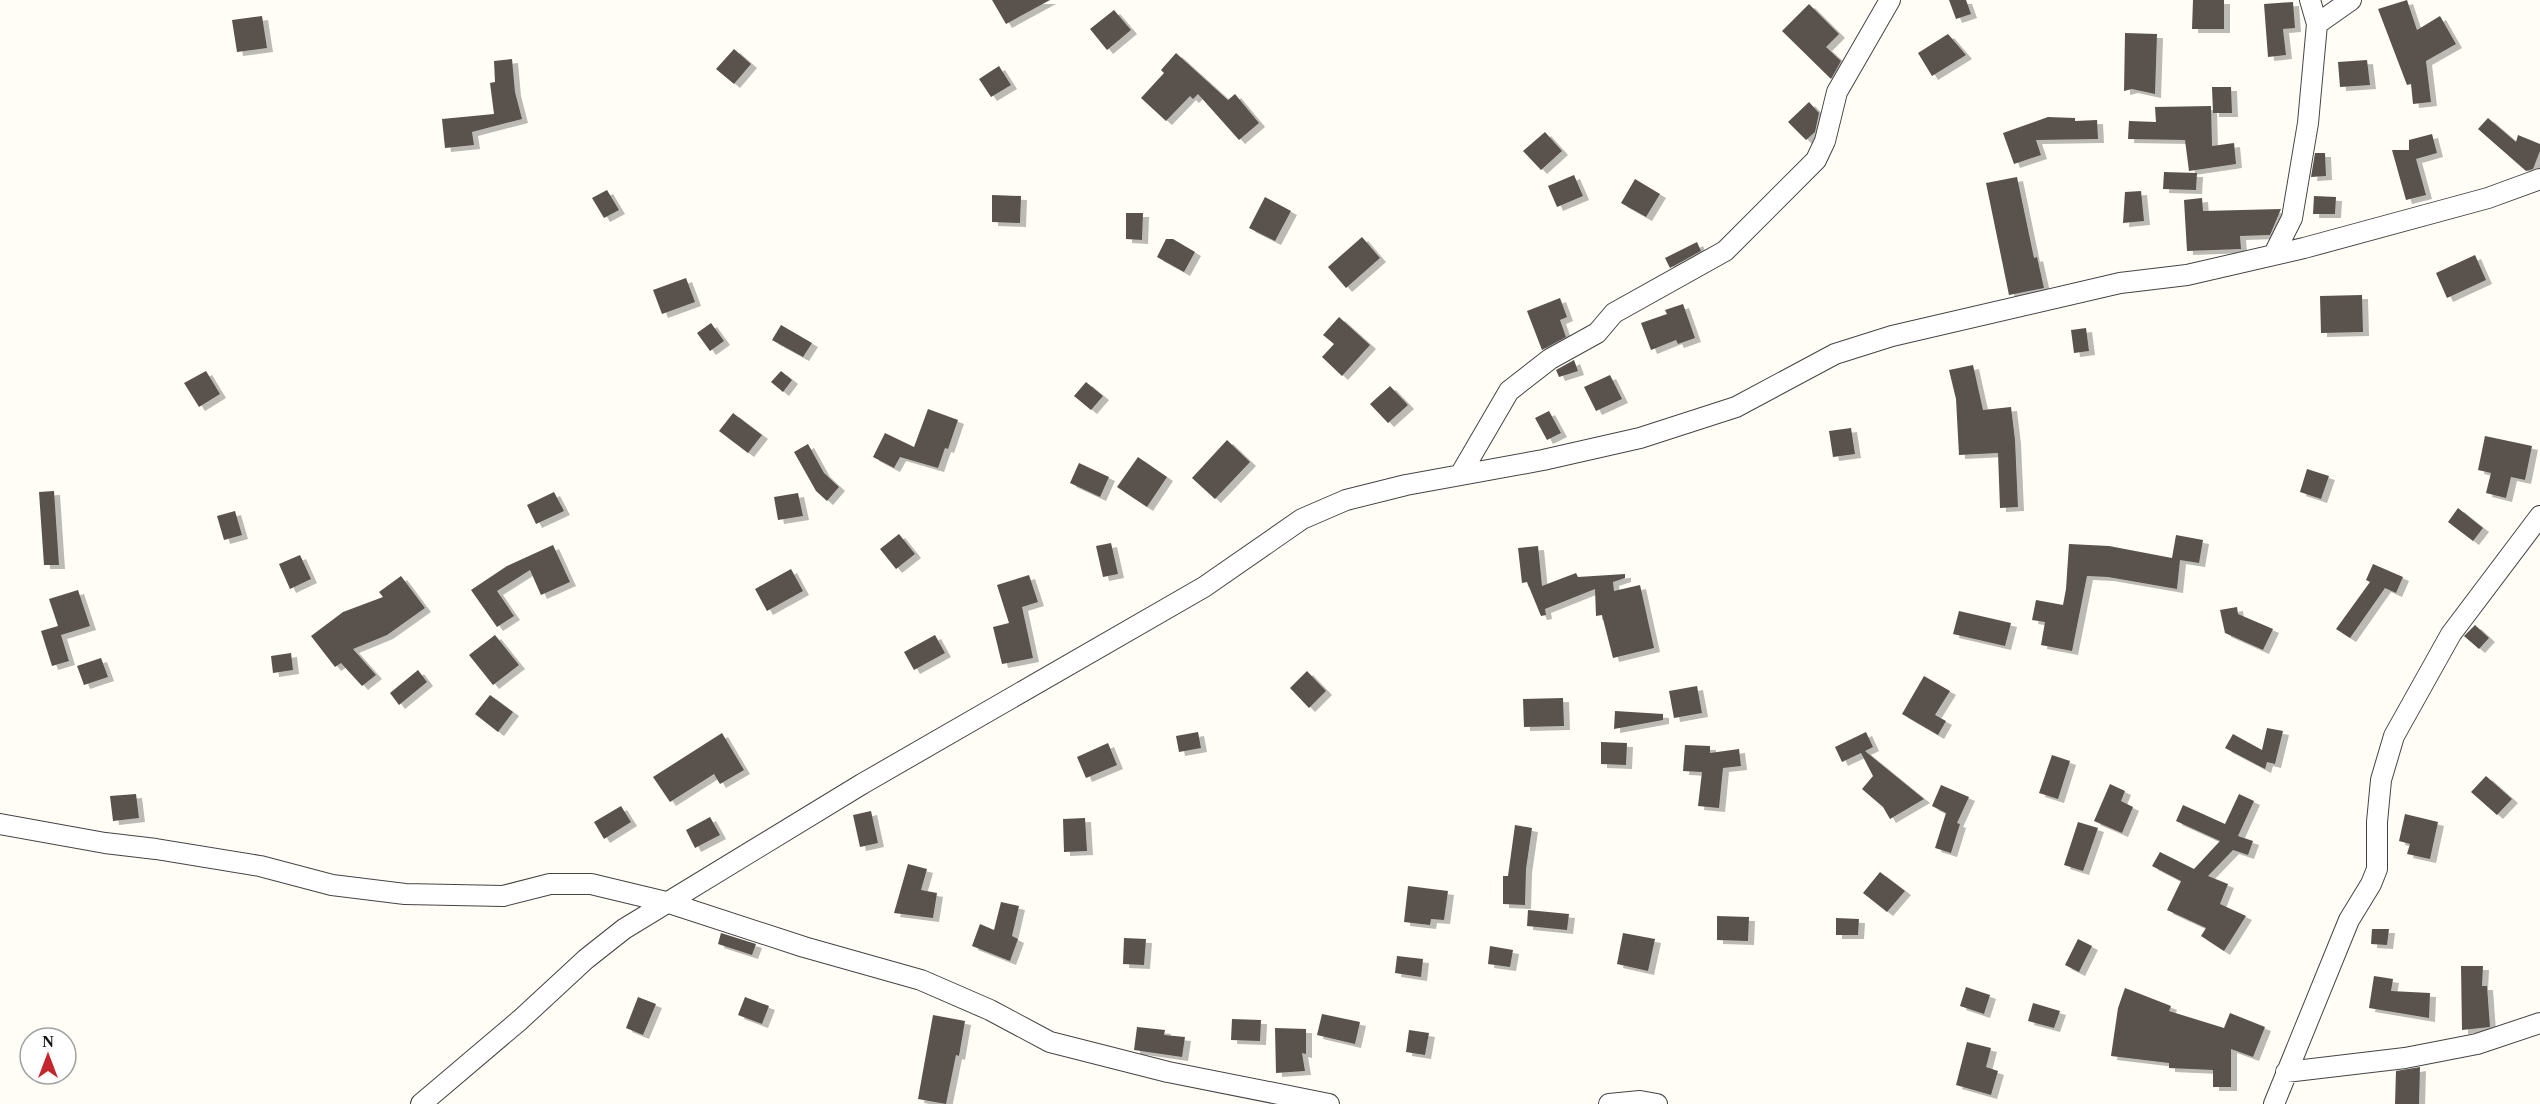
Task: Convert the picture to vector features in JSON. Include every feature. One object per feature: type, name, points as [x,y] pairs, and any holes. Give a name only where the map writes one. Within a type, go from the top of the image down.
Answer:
[{"type":"street","points":[[1460,475],[1509,391],[1550,359],[1597,333],[1614,313],[1725,251],[1816,160],[1825,141],[1837,92],[1890,0]]},
{"type":"street","points":[[2274,254],[2292,218],[2308,123],[2317,24],[2310,0]]},
{"type":"street","points":[[2317,24],[2351,0]]},
{"type":"street","points":[[421,1104],[586,959],[624,929],[862,784],[1204,587],[1302,519],[1346,500],[1406,485],[1640,438],[1736,407],[1835,354],[1892,336],[2064,294],[2120,283],[2187,275],[2304,248],[2488,198],[2540,179]]},
{"type":"street","points":[[2292,218],[2304,248]]},
{"type":"street","points":[[2274,1104],[2349,921],[2371,884],[2377,869],[2377,822],[2381,780],[2394,736],[2451,634],[2540,516]]},
{"type":"street","points":[[0,824],[105,843],[260,866],[332,885],[405,894],[503,896],[550,884],[591,884],[666,902],[804,947],[921,981],[990,1010],[1050,1042],[1168,1072],[1329,1104]]},
{"type":"street","points":[[2286,1072],[2405,1058],[2467,1046],[2540,1023]]},
{"type":"street","points":[[1609,1104],[1640,1101],[1657,1104]]},
{"type":"building","points":[[992,0],[1050,0],[1006,24]]},
{"type":"building","points":[[1949,0],[1966,0],[1971,14],[1956,19]]},
{"type":"building","points":[[2193,0],[2224,0],[2224,29],[2192,29]]},
{"type":"building","points":[[2407,0],[2417,30],[2440,16],[2456,44],[2426,61],[2431,102],[2413,104],[2411,84],[2407,85],[2378,9]]},
{"type":"building","points":[[2293,2],[2295,28],[2283,29],[2286,55],[2268,57],[2264,4]]},
{"type":"building","points":[[1809,4],[1839,34],[1826,47],[1841,61],[1831,79],[1782,31]]},
{"type":"building","points":[[1114,10],[1131,30],[1107,50],[1090,29]]},
{"type":"building","points":[[262,16],[267,48],[237,52],[232,20]]},
{"type":"building","points":[[2125,33],[2157,34],[2155,94],[2132,89],[2124,91]]},
{"type":"building","points":[[1948,34],[1966,55],[1932,76],[1918,53]]},
{"type":"building","points":[[734,49],[751,64],[734,84],[716,69]]},
{"type":"building","points":[[1176,53],[1228,100],[1235,94],[1259,123],[1239,140],[1198,94],[1193,99],[1190,96],[1166,121],[1141,98],[1164,73],[1161,70]]},
{"type":"building","points":[[512,59],[515,92],[522,119],[472,132],[474,145],[445,148],[442,119],[494,114],[490,83],[495,82],[494,61]]},
{"type":"building","points":[[2367,60],[2370,85],[2340,87],[2338,62]]},
{"type":"building","points":[[999,66],[1011,85],[991,97],[979,79]]},
{"type":"building","points":[[2212,87],[2231,87],[2232,113],[2213,113]]},
{"type":"building","points":[[1809,102],[1819,113],[1815,132],[1806,140],[1788,122]]},
{"type":"building","points":[[2211,106],[2212,146],[2234,143],[2236,164],[2189,171],[2185,140],[2128,139],[2129,121],[2156,122],[2155,107]]},
{"type":"building","points":[[2048,117],[2075,118],[2075,121],[2097,120],[2098,139],[2036,140],[2041,155],[2014,164],[2003,133]]},
{"type":"building","points":[[2488,118],[2516,142],[2518,135],[2540,144],[2540,151],[2533,169],[2526,171],[2478,129]]},
{"type":"building","points":[[1545,132],[1562,151],[1541,170],[1523,151]]},
{"type":"building","points":[[2432,134],[2437,153],[2416,159],[2426,195],[2406,200],[2392,150],[2409,150],[2409,140]]},
{"type":"building","points":[[2315,153],[2325,153],[2326,176],[2311,177]]},
{"type":"building","points":[[2164,172],[2197,173],[2196,190],[2163,189]]},
{"type":"building","points":[[1574,175],[1583,196],[1557,207],[1548,186]]},
{"type":"building","points":[[2017,177],[2034,258],[2037,257],[2044,288],[2009,295],[1986,183]]},
{"type":"building","points":[[1635,179],[1660,194],[1646,217],[1621,203]]},
{"type":"building","points":[[607,190],[619,210],[604,218],[592,198]]},
{"type":"building","points":[[2141,191],[2144,221],[2123,223],[2125,192]]},
{"type":"building","points":[[992,195],[1021,196],[1020,223],[992,222]]},
{"type":"building","points":[[2314,196],[2336,197],[2335,214],[2313,214]]},
{"type":"building","points":[[1265,197],[1291,211],[1275,241],[1249,228]]},
{"type":"building","points":[[2202,198],[2203,211],[2281,209],[2270,235],[2240,236],[2241,249],[2187,251],[2184,200]]},
{"type":"building","points":[[1126,213],[1143,213],[1142,240],[1126,239]]},
{"type":"building","points":[[1362,237],[1380,258],[1346,288],[1328,267]]},
{"type":"building","points":[[1166,239],[1173,239],[1195,252],[1184,272],[1157,257]]},
{"type":"building","points":[[1697,242],[1701,251],[1670,268],[1665,258]]},
{"type":"building","points":[[2475,255],[2486,280],[2447,298],[2436,273]]},
{"type":"building","points":[[686,278],[695,302],[662,314],[653,290]]},
{"type":"building","points":[[2362,295],[2363,332],[2321,333],[2320,296]]},
{"type":"building","points":[[1560,298],[1567,317],[1560,320],[1566,337],[1542,350],[1527,311]]},
{"type":"building","points":[[1683,304],[1695,338],[1678,344],[1676,340],[1651,350],[1641,323],[1667,314],[1665,310]]},
{"type":"building","points":[[1339,317],[1370,345],[1342,376],[1322,357],[1334,344],[1323,335]]},
{"type":"building","points":[[711,323],[724,341],[710,351],[697,333]]},
{"type":"building","points":[[781,325],[812,343],[803,357],[772,340]]},
{"type":"building","points":[[2086,328],[2089,351],[2074,353],[2071,330]]},
{"type":"building","points":[[1574,360],[1578,371],[1559,377],[1556,370]]},
{"type":"building","points":[[1973,365],[1983,410],[2011,407],[2018,507],[2000,508],[1998,453],[1959,455],[1956,399],[1949,370]]},
{"type":"building","points":[[206,371],[220,394],[199,407],[184,383]]},
{"type":"building","points":[[781,371],[792,380],[783,392],[771,382]]},
{"type":"building","points":[[1610,375],[1622,399],[1596,411],[1584,387]]},
{"type":"building","points":[[1086,382],[1103,396],[1091,410],[1074,396]]},
{"type":"building","points":[[1390,386],[1408,405],[1388,423],[1370,404]]},
{"type":"building","points":[[928,409],[958,420],[948,449],[945,448],[938,468],[900,457],[894,468],[873,457],[885,433],[914,447]]},
{"type":"building","points":[[1549,411],[1561,433],[1547,440],[1535,418]]},
{"type":"building","points":[[733,413],[762,435],[748,453],[719,431]]},
{"type":"building","points":[[1851,428],[1855,454],[1833,457],[1829,431]]},
{"type":"building","points":[[2485,436],[2532,446],[2525,480],[2511,477],[2506,498],[2486,493],[2491,473],[2478,470]]},
{"type":"building","points":[[1227,440],[1250,462],[1215,499],[1192,478]]},
{"type":"building","points":[[808,444],[824,473],[839,487],[827,501],[816,491],[794,452]]},
{"type":"building","points":[[1138,457],[1167,477],[1147,507],[1117,487]]},
{"type":"building","points":[[1079,463],[1109,477],[1100,497],[1070,483]]},
{"type":"building","points":[[2307,469],[2329,476],[2321,499],[2300,492]]},
{"type":"building","points":[[54,491],[59,565],[44,565],[39,492]]},
{"type":"building","points":[[554,492],[564,511],[536,524],[527,505]]},
{"type":"building","points":[[798,493],[803,516],[778,520],[774,497]]},
{"type":"building","points":[[2458,508],[2483,528],[2473,541],[2448,522]]},
{"type":"building","points":[[235,511],[242,535],[224,540],[217,516]]},
{"type":"building","points":[[899,534],[915,554],[896,569],[880,549]]},
{"type":"building","points":[[2176,535],[2203,540],[2199,563],[2180,560],[2177,589],[2108,577],[2087,576],[2072,651],[2041,645],[2045,622],[2032,620],[2036,600],[2063,605],[2069,544],[2109,546],[2172,558]]},
{"type":"building","points":[[1111,543],[1118,574],[1103,577],[1096,546]]},
{"type":"building","points":[[553,545],[570,582],[541,595],[530,570],[497,591],[514,616],[497,627],[471,590],[507,566]]},
{"type":"building","points":[[1538,546],[1542,586],[1576,573],[1578,577],[1625,574],[1625,578],[1613,582],[1614,591],[1640,585],[1654,648],[1613,658],[1602,615],[1596,616],[1595,589],[1545,609],[1546,615],[1541,616],[1527,582],[1522,583],[1518,548]]},
{"type":"building","points":[[300,555],[311,579],[290,589],[279,564]]},
{"type":"building","points":[[2373,564],[2403,577],[2396,593],[2385,588],[2350,638],[2336,629],[2370,582],[2366,580]]},
{"type":"building","points":[[791,569],[803,591],[767,611],[755,589]]},
{"type":"building","points":[[1029,575],[1038,602],[1022,607],[1033,658],[1002,664],[993,627],[1009,623],[997,585]]},
{"type":"building","points":[[401,576],[425,608],[387,635],[353,649],[376,675],[362,686],[341,663],[335,667],[311,636],[343,612],[383,597],[379,592]]},
{"type":"building","points":[[78,590],[90,626],[61,635],[69,661],[52,666],[41,631],[58,626],[49,599]]},
{"type":"building","points":[[2237,607],[2238,614],[2273,629],[2263,650],[2225,633],[2220,610]]},
{"type":"building","points":[[1959,611],[2011,623],[2005,646],[1953,634]]},
{"type":"building","points":[[2475,625],[2489,638],[2479,649],[2464,636]]},
{"type":"building","points":[[495,635],[519,665],[493,685],[469,655]]},
{"type":"building","points":[[935,635],[945,653],[914,670],[904,652]]},
{"type":"building","points":[[291,653],[293,670],[273,673],[271,656]]},
{"type":"building","points":[[101,658],[108,677],[84,685],[77,666]]},
{"type":"building","points":[[418,670],[427,682],[399,705],[390,693]]},
{"type":"building","points":[[1307,671],[1326,691],[1309,708],[1290,688]]},
{"type":"building","points":[[1924,676],[1950,691],[1935,715],[1946,721],[1938,735],[1902,714]]},
{"type":"building","points":[[1697,686],[1702,713],[1674,718],[1669,691]]},
{"type":"building","points":[[490,695],[513,712],[498,732],[475,714]]},
{"type":"building","points":[[1563,698],[1564,726],[1524,727],[1523,699]]},
{"type":"building","points":[[1615,711],[1663,714],[1663,720],[1614,729]]},
{"type":"building","points":[[2267,728],[2283,731],[2275,764],[2267,762],[2265,769],[2225,748],[2233,734],[2262,750]]},
{"type":"building","points":[[1198,732],[1201,748],[1179,752],[1176,736]]},
{"type":"building","points":[[1866,732],[1873,747],[1865,751],[1924,799],[1890,819],[1883,807],[1862,789],[1873,776],[1861,753],[1842,762],[1835,747]]},
{"type":"building","points":[[722,733],[744,770],[720,784],[714,774],[670,802],[653,777]]},
{"type":"building","points":[[1601,742],[1627,743],[1626,765],[1601,764]]},
{"type":"building","points":[[1108,743],[1117,765],[1086,778],[1077,757]]},
{"type":"building","points":[[1685,745],[1710,746],[1710,753],[1739,749],[1741,766],[1723,768],[1719,808],[1698,806],[1702,772],[1683,771]]},
{"type":"building","points":[[2052,755],[2070,761],[2058,799],[2039,793]]},
{"type":"building","points":[[2486,776],[2512,799],[2497,815],[2471,792]]},
{"type":"building","points":[[2110,784],[2125,791],[2121,801],[2133,807],[2122,833],[2094,821]]},
{"type":"building","points":[[1941,785],[1969,797],[1957,823],[1960,824],[1951,853],[1935,848],[1946,813],[1932,806]]},
{"type":"building","points":[[136,794],[139,818],[113,821],[110,796]]},
{"type":"building","points":[[2239,794],[2254,801],[2238,836],[2253,841],[2248,855],[2233,850],[2208,876],[2228,884],[2220,904],[2246,916],[2224,951],[2201,936],[2206,928],[2167,910],[2181,881],[2152,866],[2160,852],[2194,869],[2220,841],[2176,821],[2183,805],[2225,824]]},
{"type":"building","points":[[621,806],[631,822],[604,839],[594,822]]},
{"type":"building","points":[[871,811],[878,843],[860,847],[853,815]]},
{"type":"building","points":[[2405,814],[2438,822],[2430,859],[2407,854],[2410,844],[2399,841]]},
{"type":"building","points":[[710,817],[720,835],[695,848],[686,830]]},
{"type":"building","points":[[1085,818],[1087,851],[1064,852],[1063,819]]},
{"type":"building","points":[[2078,822],[2098,828],[2083,871],[2064,865]]},
{"type":"building","points":[[1515,825],[1532,828],[1526,869],[1525,905],[1503,904],[1503,876],[1508,876]]},
{"type":"building","points":[[908,864],[927,869],[921,890],[937,893],[933,918],[894,913]]},
{"type":"building","points":[[1880,872],[1905,891],[1887,912],[1863,893]]},
{"type":"building","points":[[1408,886],[1448,891],[1444,920],[1431,919],[1430,925],[1404,922]]},
{"type":"building","points":[[1001,902],[1019,906],[1012,936],[1018,939],[1010,961],[972,946],[980,924],[994,930]]},
{"type":"building","points":[[1528,910],[1569,914],[1567,930],[1527,926]]},
{"type":"building","points":[[1717,916],[1749,917],[1748,941],[1717,940]]},
{"type":"building","points":[[1836,918],[1859,919],[1858,935],[1836,935]]},
{"type":"building","points":[[2372,929],[2389,929],[2387,945],[2371,944]]},
{"type":"building","points":[[721,933],[756,944],[752,955],[718,944]]},
{"type":"building","points":[[1623,933],[1655,939],[1648,971],[1617,964]]},
{"type":"building","points":[[1124,938],[1146,939],[1144,965],[1123,964]]},
{"type":"building","points":[[2078,939],[2092,946],[2079,972],[2065,965]]},
{"type":"building","points":[[1490,946],[1513,950],[1510,967],[1488,964]]},
{"type":"building","points":[[1397,956],[1423,959],[1421,977],[1395,973]]},
{"type":"building","points":[[2461,966],[2483,966],[2482,986],[2487,986],[2490,1027],[2462,1030]]},
{"type":"building","points":[[2374,976],[2393,979],[2391,991],[2430,993],[2429,1018],[2369,1008]]},
{"type":"building","points":[[1966,987],[1990,995],[1984,1014],[1960,1006]]},
{"type":"building","points":[[2125,988],[2171,1006],[2169,1011],[2224,1028],[2230,1013],[2265,1027],[2253,1057],[2231,1049],[2231,1087],[2213,1087],[2213,1070],[2169,1068],[2169,1063],[2111,1056],[2118,1008]]},
{"type":"building","points":[[638,997],[656,1004],[643,1035],[626,1028]]},
{"type":"building","points":[[745,997],[769,1006],[762,1024],[738,1015]]},
{"type":"building","points":[[2033,1003],[2060,1011],[2054,1028],[2028,1021]]},
{"type":"building","points":[[1322,1014],[1360,1022],[1355,1044],[1317,1035]]},
{"type":"building","points":[[933,1015],[965,1021],[959,1056],[956,1055],[946,1104],[918,1099]]},
{"type":"building","points":[[1232,1019],[1261,1020],[1260,1041],[1231,1040]]},
{"type":"building","points":[[1137,1027],[1165,1030],[1164,1035],[1185,1037],[1182,1057],[1134,1050]]},
{"type":"building","points":[[1275,1028],[1306,1029],[1306,1054],[1302,1053],[1305,1071],[1276,1073]]},
{"type":"building","points":[[1409,1030],[1429,1033],[1425,1055],[1406,1052]]},
{"type":"building","points":[[1967,1042],[1991,1048],[1986,1067],[1998,1071],[1991,1095],[1956,1085]]},
{"type":"building","points":[[2420,1067],[2419,1104],[2395,1104],[2396,1071]]}]
